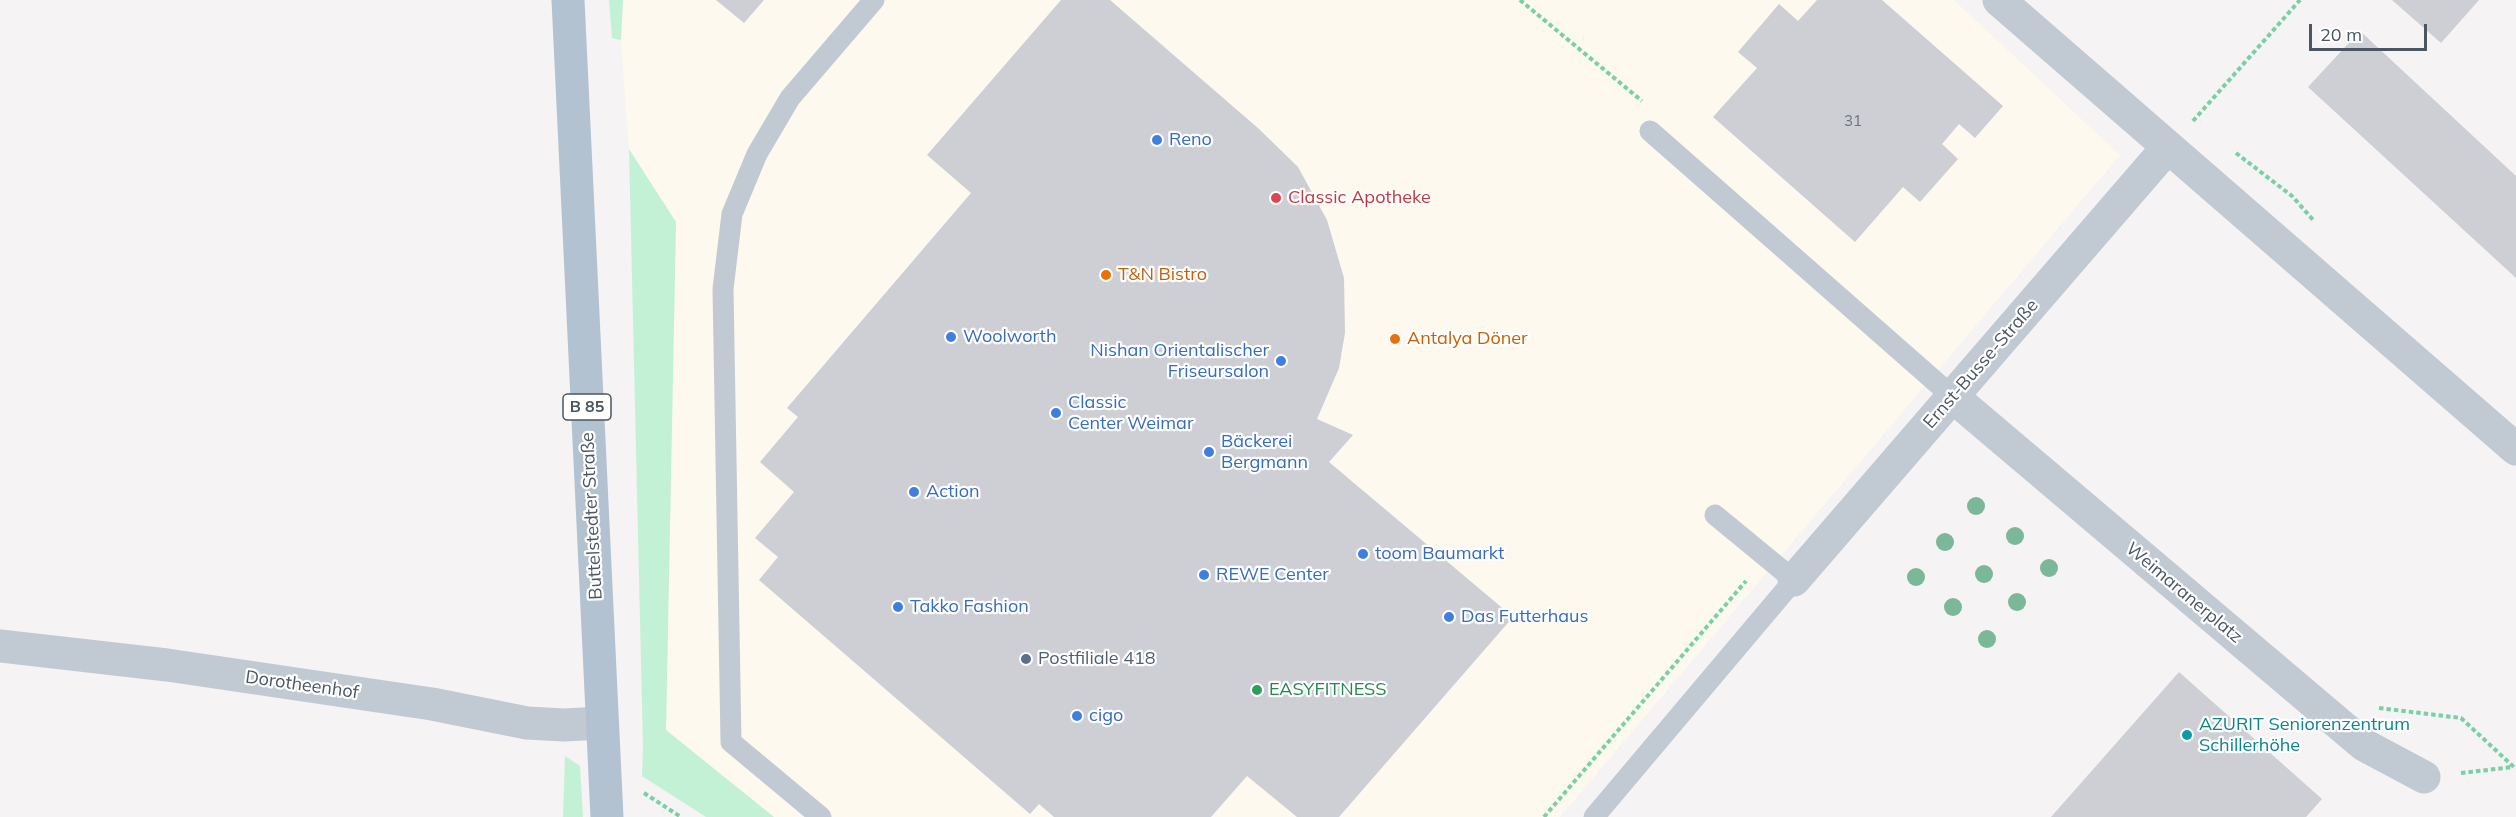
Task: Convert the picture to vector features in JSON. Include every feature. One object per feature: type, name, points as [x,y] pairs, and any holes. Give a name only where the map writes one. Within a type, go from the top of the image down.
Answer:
[{"type":"main road","name":"Buttelstedter Straße","points":[[568,0],[607,817]]},
{"type":"street","points":[[1999,0],[2167,148],[2515,446]]},
{"type":"street","name":"Ernst-Busse-Straße","points":[[1794,580],[2167,148]]},
{"type":"street","name":"Weimaranerplatz","points":[[1953,397],[2364,745],[2424,777]]},
{"type":"street","name":"Dorotheenhof","points":[[0,646],[167,665],[432,704],[527,723],[564,725],[602,723]]},
{"type":"lane","points":[[821,817],[731,742],[723,289],[732,214],[757,154],[790,98],[874,0]]},
{"type":"lane","points":[[1650,130],[1953,397]]},
{"type":"lane","points":[[1594,817],[1794,580],[1715,515]]},
{"type":"path","points":[[1520,0],[1644,102],[1650,130]]},
{"type":"path","points":[[2167,148],[2300,0]]},
{"type":"path","points":[[2376,708],[2461,718],[2515,768]]},
{"type":"path","points":[[2424,777],[2515,768]]},
{"type":"path","points":[[640,790],[681,817]]},
{"type":"shaded area","points":[[623,0],[1954,0],[2120,155],[1560,817],[774,817],[666,730],[676,222],[629,149],[620,31]]},
{"type":"green space","points":[[609,0],[623,0],[621,40],[612,38]]},
{"type":"green space","points":[[629,149],[676,222],[666,730],[774,817],[706,817],[642,776]]},
{"type":"green space","points":[[565,756],[580,766],[583,817],[563,817]]},
{"type":"building","points":[[716,0],[764,0],[744,23]]},
{"type":"building","name":"Classic Center Weimar","points":[[1061,0],[1110,0],[1259,129],[1298,167],[1327,220],[1344,278],[1345,333],[1339,368],[1317,419],[1353,435],[1329,462],[1513,617],[1339,817],[1297,817],[1247,776],[1211,817],[1054,817],[1039,804],[1030,814],[759,580],[778,557],[755,538],[794,492],[760,462],[798,417],[787,408],[971,193],[927,155]]},
{"type":"building","points":[[1817,0],[1882,0],[2003,106],[1975,138],[1959,124],[1942,144],[1958,159],[1920,202],[1903,187],[1855,242],[1713,117],[1757,68],[1738,52],[1779,4],[1798,21]]},
{"type":"building","points":[[2392,0],[2479,0],[2441,43]]},
{"type":"building","points":[[2360,31],[2516,176],[2516,278],[2308,87]]},
{"type":"building","name":"AZURIT Seniorenzentrum Schillerhöhe","points":[[2179,672],[2322,799],[2306,817],[2051,817]]},
{"type":"place","name":"Reno","points":[[1157,140]]},
{"type":"place","name":"Classic Apotheke","points":[[1276,198]]},
{"type":"place","name":"T&N Bistro","points":[[1106,275]]},
{"type":"place","name":"Woolworth","points":[[951,337]]},
{"type":"place","name":"Antalya Döner","points":[[1395,339]]},
{"type":"place","name":"Nishan Orientalischer Friseursalon","points":[[1281,361]]},
{"type":"place","name":"Classic Center Weimar","points":[[1056,413]]},
{"type":"place","name":"Bäckerei Bergmann","points":[[1209,452]]},
{"type":"place","name":"Action","points":[[914,492]]},
{"type":"place","name":"toom Baumarkt","points":[[1363,554]]},
{"type":"place","name":"REWE Center","points":[[1204,575]]},
{"type":"place","name":"Takko Fashion","points":[[898,607]]},
{"type":"place","name":"Das Futterhaus","points":[[1449,617]]},
{"type":"place","name":"Postfiliale 418","points":[[1026,659]]},
{"type":"place","name":"EASYFITNESS","points":[[1257,690]]},
{"type":"place","name":"cigo","points":[[1077,716]]},
{"type":"place","name":"AZURIT Seniorenzentrum Schillerhöhe","points":[[2187,735]]}]
